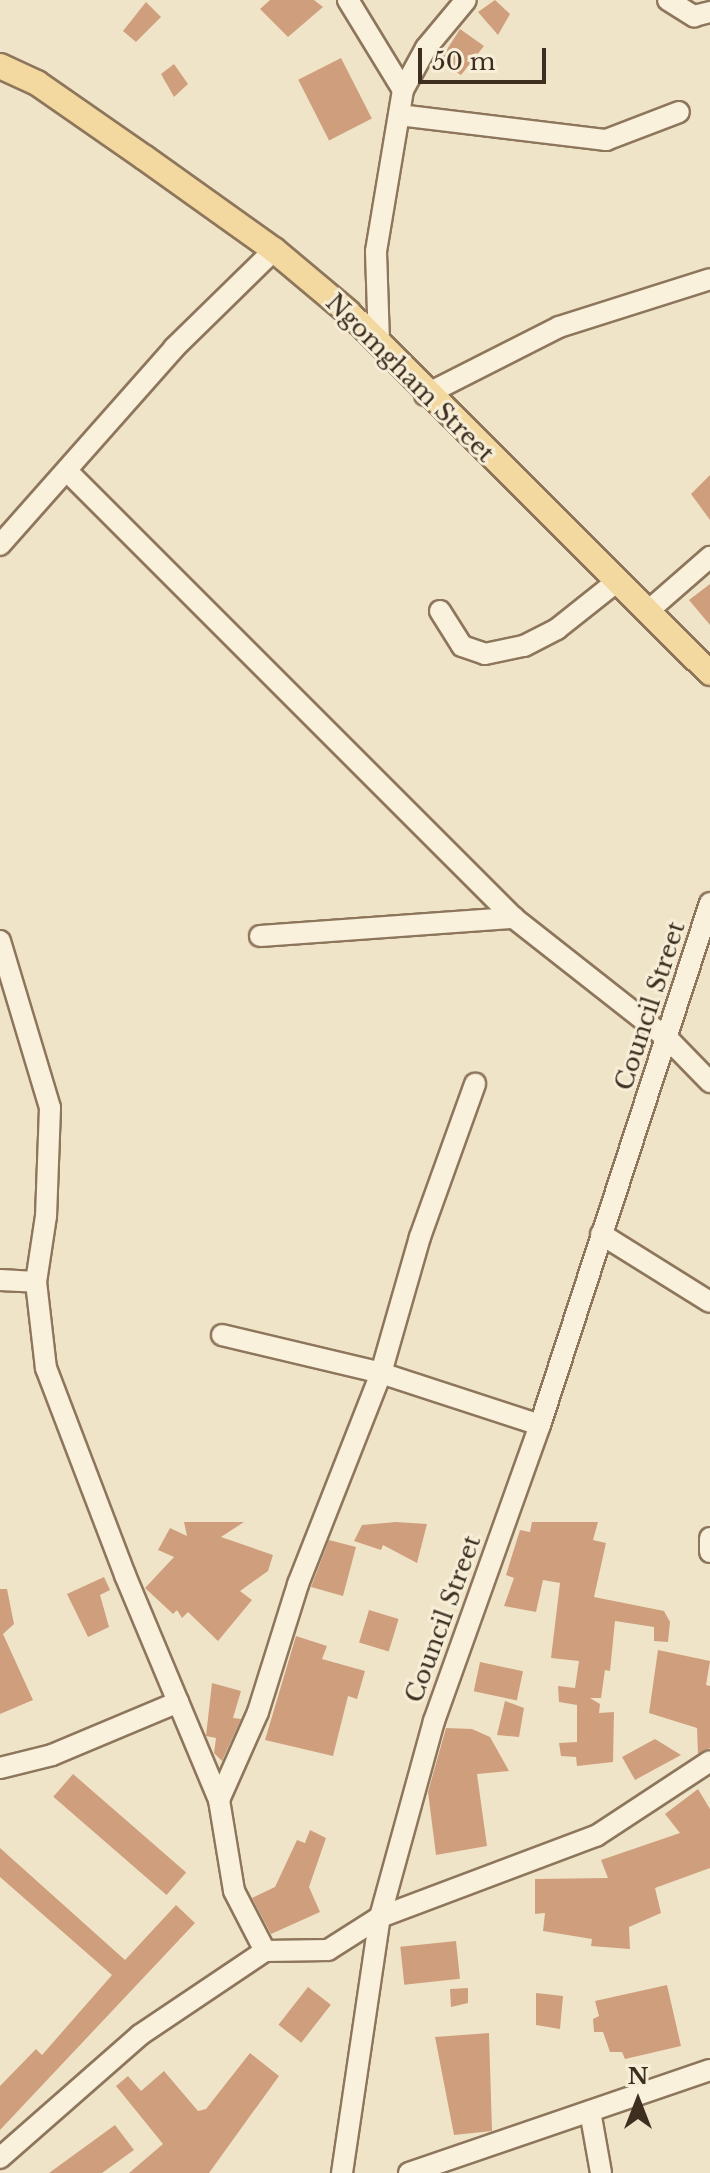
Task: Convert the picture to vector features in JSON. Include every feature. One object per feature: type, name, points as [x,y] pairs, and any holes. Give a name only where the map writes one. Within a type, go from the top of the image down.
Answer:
[{"type":"main road","name":"Ngomgham Street","points":[[0,66],[37,83],[274,250],[348,312],[379,341],[425,395],[710,673]]},
{"type":"street","points":[[348,0],[403,90]]},
{"type":"street","points":[[379,341],[376,289],[384,185],[403,90],[426,48],[466,0]]},
{"type":"street","points":[[668,0],[694,16],[710,12]]},
{"type":"street","points":[[399,115],[606,140],[679,112]]},
{"type":"street","points":[[0,545],[69,473],[174,348],[274,250]]},
{"type":"street","points":[[425,395],[559,327],[710,279]]},
{"type":"street","points":[[348,312],[376,289]]},
{"type":"street","points":[[69,473],[514,918],[669,1040],[710,1082]]},
{"type":"street","points":[[647,612],[710,557]]},
{"type":"street","points":[[440,611],[462,646],[485,654],[524,646],[557,629],[616,582]]},
{"type":"street","name":"Council Street","points":[[342,2173],[380,1917],[434,1721],[540,1425],[601,1234],[669,1040],[710,903]]},
{"type":"street","points":[[260,936],[514,918]]},
{"type":"street","points":[[0,941],[50,1108],[46,1216],[36,1282],[46,1368],[219,1800],[234,1891],[265,1951]]},
{"type":"street","points":[[219,1800],[258,1712],[298,1584],[381,1373],[420,1237],[475,1084]]},
{"type":"street","points":[[601,1234],[710,1302]]},
{"type":"street","points":[[0,1280],[36,1282]]},
{"type":"street","points":[[222,1335],[381,1373],[540,1425]]},
{"type":"street","points":[[710,1538],[710,1552]]},
{"type":"street","points":[[0,1768],[52,1755],[178,1702]]},
{"type":"street","points":[[0,2158],[140,2035],[265,1951],[328,1950],[380,1917],[596,1836],[710,1761]]},
{"type":"street","points":[[409,2173],[710,2070]]},
{"type":"street","points":[[590,2111],[601,2173]]},
{"type":"building","points":[[270,0],[314,0],[323,7],[288,37],[260,9]]},
{"type":"building","points":[[495,0],[510,14],[498,35],[478,12]]},
{"type":"building","points":[[146,2],[161,17],[136,42],[123,31]]},
{"type":"building","points":[[460,29],[484,46],[461,75],[439,62]]},
{"type":"building","points":[[341,58],[372,119],[329,140],[298,80]]},
{"type":"building","points":[[174,64],[188,84],[174,97],[161,74]]},
{"type":"building","points":[[710,475],[710,520],[691,494]]},
{"type":"building","points":[[710,584],[710,625],[689,600]]},
{"type":"building","points":[[184,1522],[244,1522],[221,1537],[273,1555],[268,1571],[240,1591],[252,1600],[218,1641],[188,1612],[182,1618],[177,1610],[173,1614],[145,1588],[174,1557],[158,1550],[170,1528],[187,1536]]},
{"type":"building","points":[[396,1522],[427,1524],[417,1563],[383,1545],[381,1550],[354,1541],[362,1525]]},
{"type":"building","points":[[532,1522],[598,1522],[593,1540],[606,1543],[594,1597],[664,1611],[670,1622],[668,1642],[654,1641],[654,1627],[615,1621],[610,1671],[605,1670],[601,1698],[590,1698],[600,1704],[599,1713],[614,1712],[613,1762],[577,1766],[576,1757],[561,1756],[559,1743],[577,1742],[577,1705],[559,1702],[558,1686],[575,1688],[579,1661],[551,1658],[560,1583],[543,1580],[536,1612],[504,1606],[514,1578],[506,1575],[520,1530],[530,1532]]},
{"type":"building","points":[[329,1540],[356,1547],[343,1596],[311,1587]]},
{"type":"building","points":[[104,1577],[110,1590],[100,1595],[109,1627],[88,1637],[67,1594]]},
{"type":"building","points":[[0,1589],[7,1589],[14,1624],[3,1634],[33,1700],[0,1714]]},
{"type":"building","points":[[369,1610],[399,1619],[389,1652],[359,1643]]},
{"type":"building","points":[[296,1636],[327,1646],[322,1659],[365,1671],[357,1699],[348,1696],[333,1756],[265,1740]]},
{"type":"building","points":[[658,1650],[710,1661],[706,1685],[710,1686],[710,1748],[698,1754],[697,1728],[649,1713]]},
{"type":"building","points":[[480,1662],[523,1671],[517,1700],[474,1691]]},
{"type":"building","points":[[212,1683],[241,1691],[233,1718],[241,1719],[222,1761],[214,1753],[216,1738],[206,1736]]},
{"type":"building","points":[[505,1701],[524,1708],[519,1737],[497,1735]]},
{"type":"building","points":[[446,1728],[472,1729],[490,1737],[509,1771],[477,1774],[487,1846],[436,1855],[428,1792]]},
{"type":"building","points":[[655,1739],[681,1755],[635,1780],[622,1757]]},
{"type":"building","points":[[73,1774],[186,1872],[167,1895],[53,1797]]},
{"type":"building","points":[[698,1789],[710,1809],[710,1868],[655,1888],[661,1913],[629,1927],[630,1949],[591,1946],[592,1939],[543,1931],[545,1913],[535,1914],[535,1879],[608,1878],[601,1860],[680,1833],[665,1814]]},
{"type":"building","points":[[310,1830],[326,1838],[309,1887],[320,1912],[271,1934],[252,1898],[275,1887],[297,1840],[305,1843]]},
{"type":"building","points":[[0,1848],[125,1960],[176,1905],[195,1923],[0,2130],[0,2086],[36,2049],[42,2055],[112,1975],[0,1877]]},
{"type":"building","points":[[456,1941],[460,1979],[404,1985],[400,1947]]},
{"type":"building","points":[[667,1985],[681,2046],[625,2059],[622,2052],[610,2052],[603,2032],[594,2032],[593,2019],[599,2016],[595,2001]]},
{"type":"building","points":[[308,1987],[331,2005],[301,2043],[278,2025]]},
{"type":"building","points":[[468,1988],[468,2003],[451,2007],[450,1989]]},
{"type":"building","points":[[536,1993],[563,1996],[560,2029],[536,2025]]},
{"type":"building","points":[[489,2033],[492,2131],[454,2135],[435,2037]]},
{"type":"building","points":[[250,2053],[279,2076],[209,2173],[129,2173],[163,2144],[116,2086],[128,2076],[141,2091],[164,2071],[198,2111],[206,2109]]},
{"type":"building","points":[[115,2125],[134,2150],[102,2173],[49,2173]]}]
